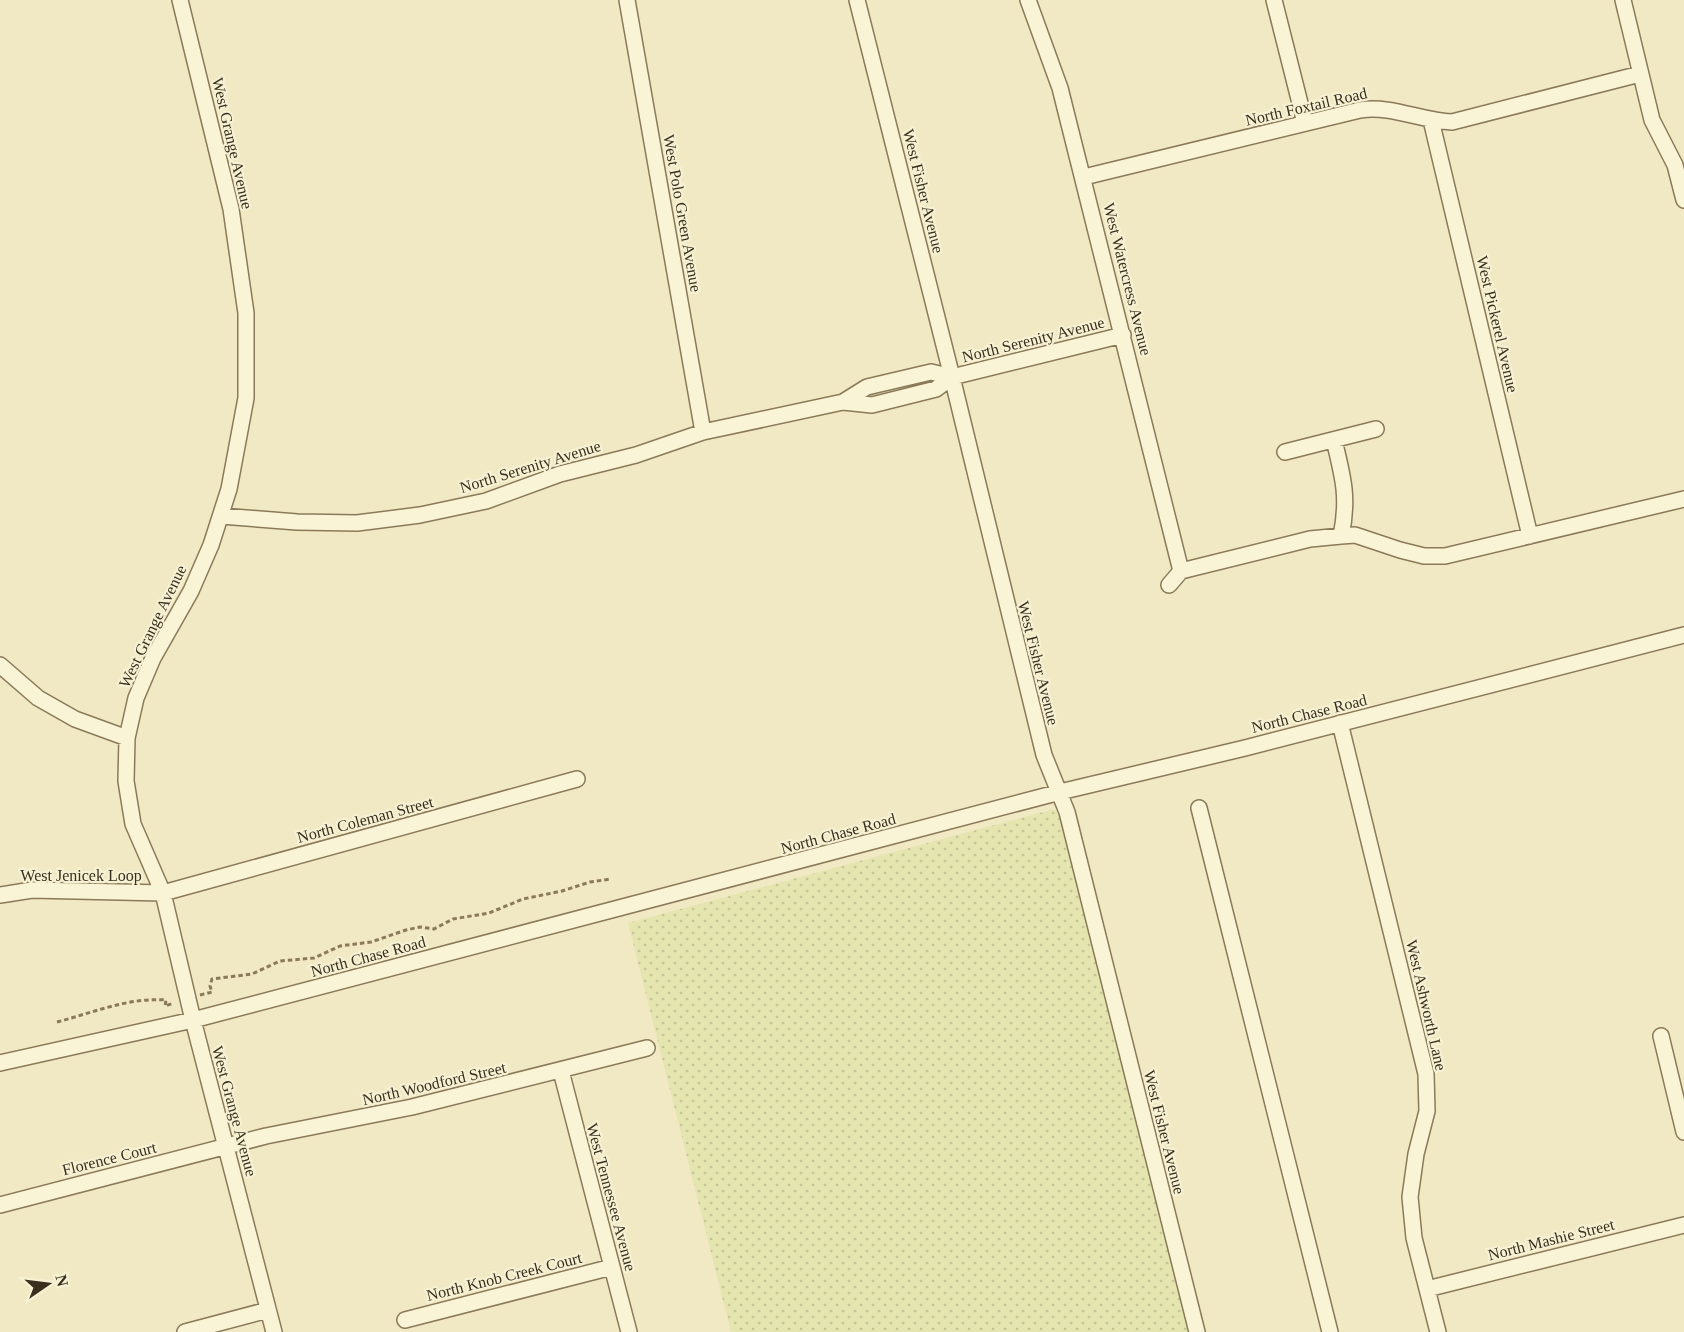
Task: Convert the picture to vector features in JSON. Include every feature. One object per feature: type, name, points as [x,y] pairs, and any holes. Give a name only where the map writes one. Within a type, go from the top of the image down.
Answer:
[{"type":"street","name":"West Grange Avenue","points":[[180,0],[231,209],[246,313],[246,398],[229,489],[221,516],[191,591],[141,682],[127,738],[126,781],[133,824],[163,893],[193,1020],[274,1332]]},
{"type":"street","name":"West Polo Green Avenue","points":[[627,0],[704,432]]},
{"type":"street","name":"West Fisher Avenue","points":[[857,0],[1044,755],[1066,812],[1197,1332]]},
{"type":"street","name":"West Watercress Avenue","points":[[1028,0],[1060,88],[1084,177],[1181,570]]},
{"type":"street","points":[[1274,0],[1305,123]]},
{"type":"street","points":[[1623,0],[1652,120],[1675,165],[1684,200]]},
{"type":"street","name":"North Foxtail Road","points":[[1084,177],[1375,108],[1452,122],[1640,74]]},
{"type":"street","name":"West Pickerel Avenue","points":[[1431,120],[1530,536]]},
{"type":"street","name":"North Serenity Avenue","points":[[221,516],[297,522],[357,523],[420,515],[486,501],[560,474],[636,455],[704,432],[843,402],[872,405],[936,389],[952,377],[1124,335]]},
{"type":"street","points":[[1285,452],[1376,429]]},
{"type":"street","points":[[1334,440],[1346,492],[1346,513],[1341,536]]},
{"type":"street","points":[[1169,585],[1181,570],[1310,539],[1355,536],[1424,556],[1445,556],[1684,499]]},
{"type":"street","name":"North Chase Road","points":[[0,1064],[193,1020],[1060,792],[1684,635]]},
{"type":"street","points":[[0,665],[38,698],[75,718],[127,738]]},
{"type":"street","name":"West Ashworth Lane","points":[[1340,723],[1426,1074],[1427,1112],[1416,1154],[1410,1197],[1414,1238],[1438,1332]]},
{"type":"street","name":"North Coleman Street","points":[[163,893],[577,779]]},
{"type":"street","points":[[1199,808],[1330,1332]]},
{"type":"street","name":"West Jenicek Loop","points":[[0,895],[32,890],[163,893]]},
{"type":"street","points":[[1661,1036],[1684,1132]]},
{"type":"street","name":"North Woodford Street","points":[[227,1147],[266,1136],[376,1115],[648,1048]]},
{"type":"street","name":"West Tennessee Avenue","points":[[561,1071],[629,1332]]},
{"type":"street","name":"Florence Court","points":[[0,1205],[227,1147]]},
{"type":"street","name":"North Mashie Street","points":[[1427,1288],[1684,1225]]},
{"type":"street","name":"North Knob Creek Court","points":[[405,1320],[612,1267]]},
{"type":"street","points":[[185,1332],[268,1310]]},
{"type":"path","points":[[212,992],[210,986],[212,979],[252,974],[280,962],[314,958],[340,946],[371,942],[420,927],[434,929],[453,919],[489,913],[523,899],[611,879]]},
{"type":"path","points":[[57,1022],[150,998],[166,1000],[165,1006]]},
{"type":"green space","points":[[1056,810],[1059,817],[1189,1332],[731,1332],[628,923]]}]
